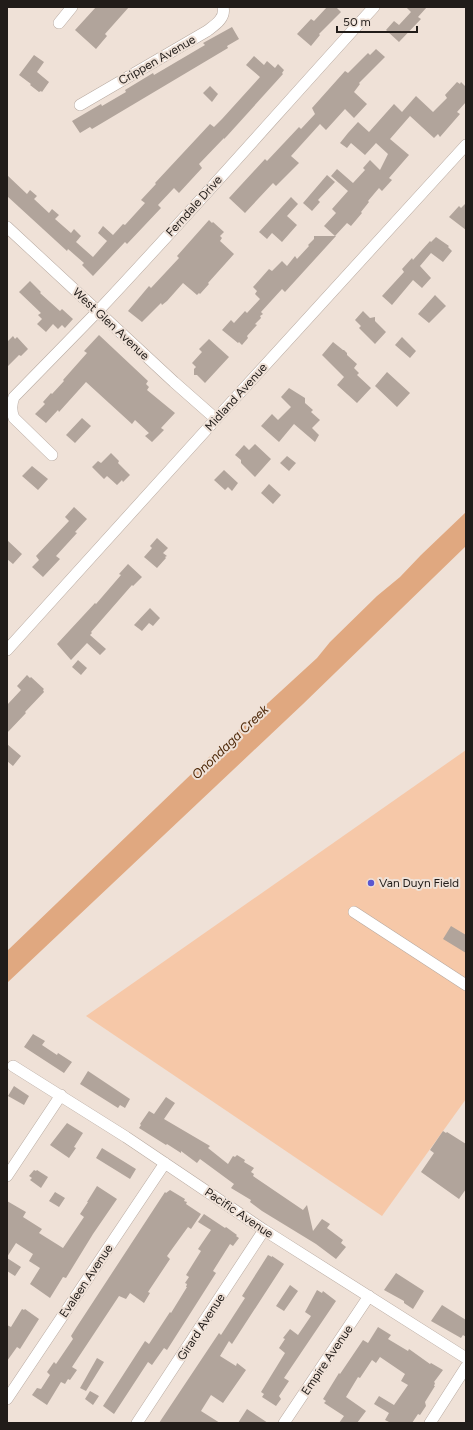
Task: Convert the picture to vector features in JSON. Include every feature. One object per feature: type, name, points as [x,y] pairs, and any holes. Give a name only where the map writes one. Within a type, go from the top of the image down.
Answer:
[{"type":"street","points":[[59,22],[72,7]]},
{"type":"street","name":"Crippen Avenue","points":[[80,105],[207,31],[220,20],[224,11],[223,7]]},
{"type":"street","name":"Ferndale Drive","points":[[52,455],[14,418],[11,404],[14,397],[98,311],[374,7]]},
{"type":"street","name":"Midland Avenue","points":[[7,650],[466,145]]},
{"type":"street","name":"West Glen Avenue","points":[[7,227],[216,419]]},
{"type":"street","points":[[354,912],[466,985]]},
{"type":"street","name":"Pacific Avenue","points":[[14,1066],[165,1163],[264,1230],[466,1358]]},
{"type":"street","points":[[7,1176],[61,1095]]},
{"type":"street","name":"Evaleen Avenue","points":[[7,1399],[165,1163]]},
{"type":"street","name":"Girard Avenue","points":[[137,1423],[264,1230]]},
{"type":"street","name":"Empire Avenue","points":[[284,1423],[369,1296]]},
{"type":"street","points":[[430,1423],[466,1367]]},
{"type":"shaded area","name":"Van Duyn Field","points":[[466,750],[466,1099],[382,1216],[86,1016]]},
{"type":"water","name":"Onondaga Creek","points":[[466,512],[466,546],[303,704],[7,983],[7,951],[207,759],[317,658],[330,642],[377,596],[400,577]]},
{"type":"building","points":[[96,7],[129,7],[105,34],[107,36],[96,49],[75,30]]},
{"type":"building","points":[[327,7],[336,7],[341,12],[319,34],[320,35],[311,46],[297,34],[311,19],[314,21]]},
{"type":"building","points":[[406,7],[427,7],[418,17],[421,19],[399,42],[386,30],[394,21],[399,25],[411,12]]},
{"type":"building","points":[[232,27],[239,39],[227,46],[228,48],[92,129],[90,127],[80,133],[72,121],[101,104],[102,106],[126,92],[125,90],[205,45],[203,43]]},
{"type":"building","points":[[376,49],[385,57],[359,83],[360,84],[354,92],[367,104],[354,118],[345,109],[326,130],[320,124],[291,156],[299,163],[276,186],[273,183],[245,213],[229,198],[265,159],[267,161],[299,127],[301,129],[315,114],[312,108],[345,71],[348,73],[368,53],[370,55]]},
{"type":"building","points":[[34,55],[44,62],[37,72],[49,82],[42,92],[39,92],[19,75]]},
{"type":"building","points":[[254,56],[264,65],[267,61],[275,68],[278,64],[284,70],[282,73],[283,74],[227,136],[199,164],[202,168],[179,193],[174,188],[158,205],[161,208],[127,244],[125,242],[93,276],[82,265],[84,263],[68,249],[67,251],[7,196],[7,175],[27,194],[30,190],[37,196],[34,199],[49,213],[52,209],[59,215],[55,219],[71,233],[74,229],[81,236],[76,242],[93,257],[107,241],[98,233],[103,226],[113,235],[123,224],[125,225],[145,203],[141,200],[156,184],[155,183],[210,124],[214,127],[222,119],[260,77],[246,65]]},
{"type":"building","points":[[457,82],[460,84],[461,82],[466,87],[466,102],[457,112],[460,114],[440,137],[438,134],[434,138],[410,116],[390,139],[409,155],[389,178],[392,180],[382,191],[379,188],[368,201],[369,202],[361,212],[362,213],[351,226],[347,223],[335,236],[324,226],[336,213],[332,209],[348,191],[331,176],[337,169],[353,183],[365,170],[363,168],[370,160],[380,170],[388,154],[376,143],[365,155],[351,143],[347,148],[340,143],[358,122],[369,132],[394,104],[402,112],[416,96],[433,112],[447,98],[445,95]]},
{"type":"building","points":[[210,86],[218,94],[212,102],[203,93]]},
{"type":"building","points":[[327,175],[335,182],[318,200],[320,202],[312,211],[303,203]]},
{"type":"building","points":[[291,197],[298,204],[287,216],[297,225],[282,242],[272,233],[267,239],[259,232]]},
{"type":"building","points":[[466,203],[466,230],[449,217],[459,206],[461,208]]},
{"type":"building","points":[[209,220],[224,232],[220,236],[222,238],[220,241],[234,254],[200,294],[199,293],[197,295],[183,283],[167,301],[162,305],[161,303],[142,322],[128,311],[149,286],[151,288],[179,258],[177,256]]},
{"type":"building","points":[[314,236],[336,236],[285,292],[282,289],[261,312],[263,314],[255,324],[257,325],[247,336],[248,338],[242,345],[222,330],[231,320],[234,323],[245,311],[247,313],[260,299],[255,294],[257,291],[253,287],[269,269],[272,271],[282,261],[287,266],[295,256],[297,259],[309,246],[308,245],[314,239]]},
{"type":"building","points":[[436,237],[449,246],[448,247],[452,251],[443,262],[431,253],[420,266],[431,278],[422,288],[413,280],[392,305],[382,296],[404,272],[402,269],[412,258],[413,260],[430,241],[431,242]]},
{"type":"building","points":[[30,281],[41,292],[40,293],[60,311],[62,309],[73,319],[65,328],[62,325],[58,329],[53,324],[46,332],[37,324],[42,319],[38,315],[41,313],[19,292]]},
{"type":"building","points":[[435,295],[446,306],[429,323],[418,314]]},
{"type":"building","points":[[363,311],[370,318],[375,317],[375,321],[386,332],[375,344],[359,328],[361,326],[355,320]]},
{"type":"building","points":[[99,335],[148,381],[146,384],[149,387],[147,390],[175,413],[161,428],[164,430],[152,442],[145,436],[149,433],[135,420],[132,424],[86,382],[59,412],[58,410],[46,423],[35,414],[45,404],[43,402],[64,381],[63,380],[87,353],[84,351]]},
{"type":"building","points":[[13,336],[15,339],[17,337],[28,349],[21,356],[19,355],[7,367],[7,342]]},
{"type":"building","points":[[402,337],[416,351],[410,358],[395,345]]},
{"type":"building","points":[[209,339],[229,357],[205,383],[197,375],[194,375],[194,369],[196,367],[192,363],[202,352],[199,349]]},
{"type":"building","points":[[333,342],[344,350],[347,355],[357,364],[354,368],[359,373],[357,375],[371,388],[357,403],[337,385],[344,377],[322,355]]},
{"type":"building","points":[[387,372],[410,393],[397,407],[375,386]]},
{"type":"building","points":[[289,388],[305,398],[305,403],[313,410],[311,412],[320,420],[312,428],[319,435],[315,442],[294,424],[279,442],[261,426],[272,414],[278,420],[291,407],[281,397]]},
{"type":"building","points":[[82,418],[91,426],[75,443],[66,435]]},
{"type":"building","points":[[255,444],[271,459],[255,477],[235,455],[244,445],[249,450]]},
{"type":"building","points":[[111,453],[119,461],[118,463],[130,475],[123,482],[122,480],[117,485],[107,476],[104,479],[92,467],[98,461],[101,463]]},
{"type":"building","points":[[287,456],[296,463],[289,471],[280,463]]},
{"type":"building","points":[[32,466],[48,479],[38,490],[22,476]]},
{"type":"building","points":[[224,470],[238,483],[232,491],[228,487],[225,490],[214,480]]},
{"type":"building","points":[[269,484],[281,495],[273,504],[261,493]]},
{"type":"building","points":[[74,507],[87,519],[75,532],[77,533],[56,556],[60,559],[43,577],[32,567],[39,560],[36,556],[69,521],[65,517]]},
{"type":"building","points":[[157,538],[168,548],[163,553],[167,556],[165,557],[166,558],[157,568],[144,557],[152,548],[150,546]]},
{"type":"building","points":[[7,540],[22,554],[13,564],[7,559]]},
{"type":"building","points":[[128,564],[142,577],[133,586],[132,585],[90,635],[106,649],[100,655],[87,643],[71,660],[57,644],[95,603],[96,604],[121,575],[119,574]]},
{"type":"building","points":[[150,608],[160,618],[153,626],[149,623],[142,631],[134,625]]},
{"type":"building","points":[[78,660],[87,668],[81,675],[72,667]]},
{"type":"building","points":[[27,675],[44,689],[44,692],[7,733],[7,705],[21,690],[17,686]]},
{"type":"building","points":[[7,744],[21,756],[13,766],[7,761]]},
{"type":"building","points":[[451,926],[466,935],[466,953],[443,939]]},
{"type":"building","points":[[33,1034],[45,1041],[42,1045],[57,1055],[58,1053],[72,1062],[64,1073],[24,1047]]},
{"type":"building","points":[[88,1071],[130,1099],[125,1108],[120,1105],[118,1108],[80,1084]]},
{"type":"building","points":[[14,1086],[29,1096],[24,1105],[8,1096]]},
{"type":"building","points":[[166,1097],[175,1103],[164,1119],[210,1146],[208,1148],[228,1164],[233,1156],[235,1157],[237,1155],[245,1160],[244,1162],[254,1168],[251,1172],[254,1174],[253,1176],[303,1210],[307,1205],[313,1231],[322,1219],[330,1224],[327,1228],[343,1240],[341,1243],[346,1247],[336,1259],[316,1244],[262,1211],[250,1202],[251,1200],[231,1188],[234,1184],[200,1159],[197,1163],[181,1151],[181,1153],[139,1128],[149,1111],[154,1114]]},
{"type":"building","points":[[67,1123],[83,1133],[74,1147],[76,1148],[69,1158],[50,1145]]},
{"type":"building","points":[[443,1131],[466,1144],[466,1189],[459,1199],[421,1172],[434,1153],[430,1150]]},
{"type":"building","points":[[102,1148],[136,1169],[130,1179],[96,1158]]},
{"type":"building","points":[[34,1170],[37,1170],[48,1177],[41,1188],[30,1180],[32,1178],[29,1176]]},
{"type":"building","points":[[97,1186],[117,1199],[66,1278],[63,1277],[50,1298],[30,1284],[40,1268],[29,1261],[33,1254],[16,1243],[7,1257],[7,1201],[26,1212],[23,1217],[42,1229],[39,1233],[63,1248],[84,1217],[80,1214]]},
{"type":"building","points":[[170,1190],[185,1199],[184,1201],[187,1202],[186,1204],[201,1214],[191,1229],[188,1227],[167,1256],[170,1259],[148,1292],[150,1293],[144,1303],[130,1293],[126,1299],[119,1296],[72,1367],[77,1370],[65,1384],[61,1382],[47,1405],[32,1395],[37,1388],[41,1389],[50,1375],[47,1372],[54,1362],[56,1364],[73,1339],[71,1336],[76,1328],[165,1192],[166,1193]]},
{"type":"building","points":[[55,1192],[65,1198],[59,1207],[49,1201]]},
{"type":"building","points":[[204,1214],[225,1228],[226,1227],[239,1238],[233,1246],[230,1244],[213,1271],[216,1273],[167,1350],[164,1348],[152,1365],[148,1362],[114,1414],[103,1406],[145,1341],[149,1344],[187,1287],[187,1284],[185,1283],[189,1277],[186,1275],[201,1251],[198,1249],[211,1230],[198,1222]]},
{"type":"building","points":[[268,1255],[284,1264],[232,1344],[229,1341],[220,1356],[236,1366],[237,1363],[246,1370],[223,1403],[211,1395],[201,1411],[220,1423],[159,1423],[219,1333],[221,1335],[245,1298],[242,1296]]},
{"type":"building","points":[[7,1258],[21,1267],[15,1276],[7,1271]]},
{"type":"building","points":[[396,1273],[424,1291],[413,1309],[404,1303],[404,1301],[384,1290]]},
{"type":"building","points":[[290,1285],[298,1291],[284,1311],[276,1306]]},
{"type":"building","points":[[317,1290],[322,1293],[323,1291],[336,1301],[284,1378],[289,1381],[279,1396],[281,1399],[276,1406],[262,1397],[264,1394],[261,1392],[285,1353],[279,1348],[285,1339],[283,1338],[290,1329],[298,1335],[311,1316],[305,1312]]},
{"type":"building","points":[[442,1305],[466,1320],[466,1337],[463,1335],[461,1338],[431,1321]]},
{"type":"building","points":[[22,1309],[25,1309],[39,1319],[20,1349],[17,1347],[7,1361],[7,1325],[11,1327]]},
{"type":"building","points":[[378,1327],[391,1335],[388,1339],[408,1351],[409,1349],[430,1364],[431,1363],[443,1370],[434,1382],[435,1386],[425,1402],[426,1406],[420,1415],[418,1414],[412,1423],[391,1423],[385,1420],[389,1413],[374,1404],[379,1396],[394,1405],[408,1385],[401,1381],[405,1374],[380,1357],[376,1363],[372,1360],[360,1378],[358,1377],[346,1397],[366,1411],[357,1423],[339,1423],[344,1416],[324,1403],[326,1401],[323,1399],[339,1373],[340,1374],[363,1340],[368,1343]]},
{"type":"building","points":[[97,1358],[104,1362],[86,1391],[80,1388]]},
{"type":"building","points":[[90,1391],[99,1396],[93,1405],[85,1399]]},
{"type":"building","points":[[247,1409],[268,1423],[238,1423]]},
{"type":"place","name":"Van Duyn Field","points":[[371,883]]}]
